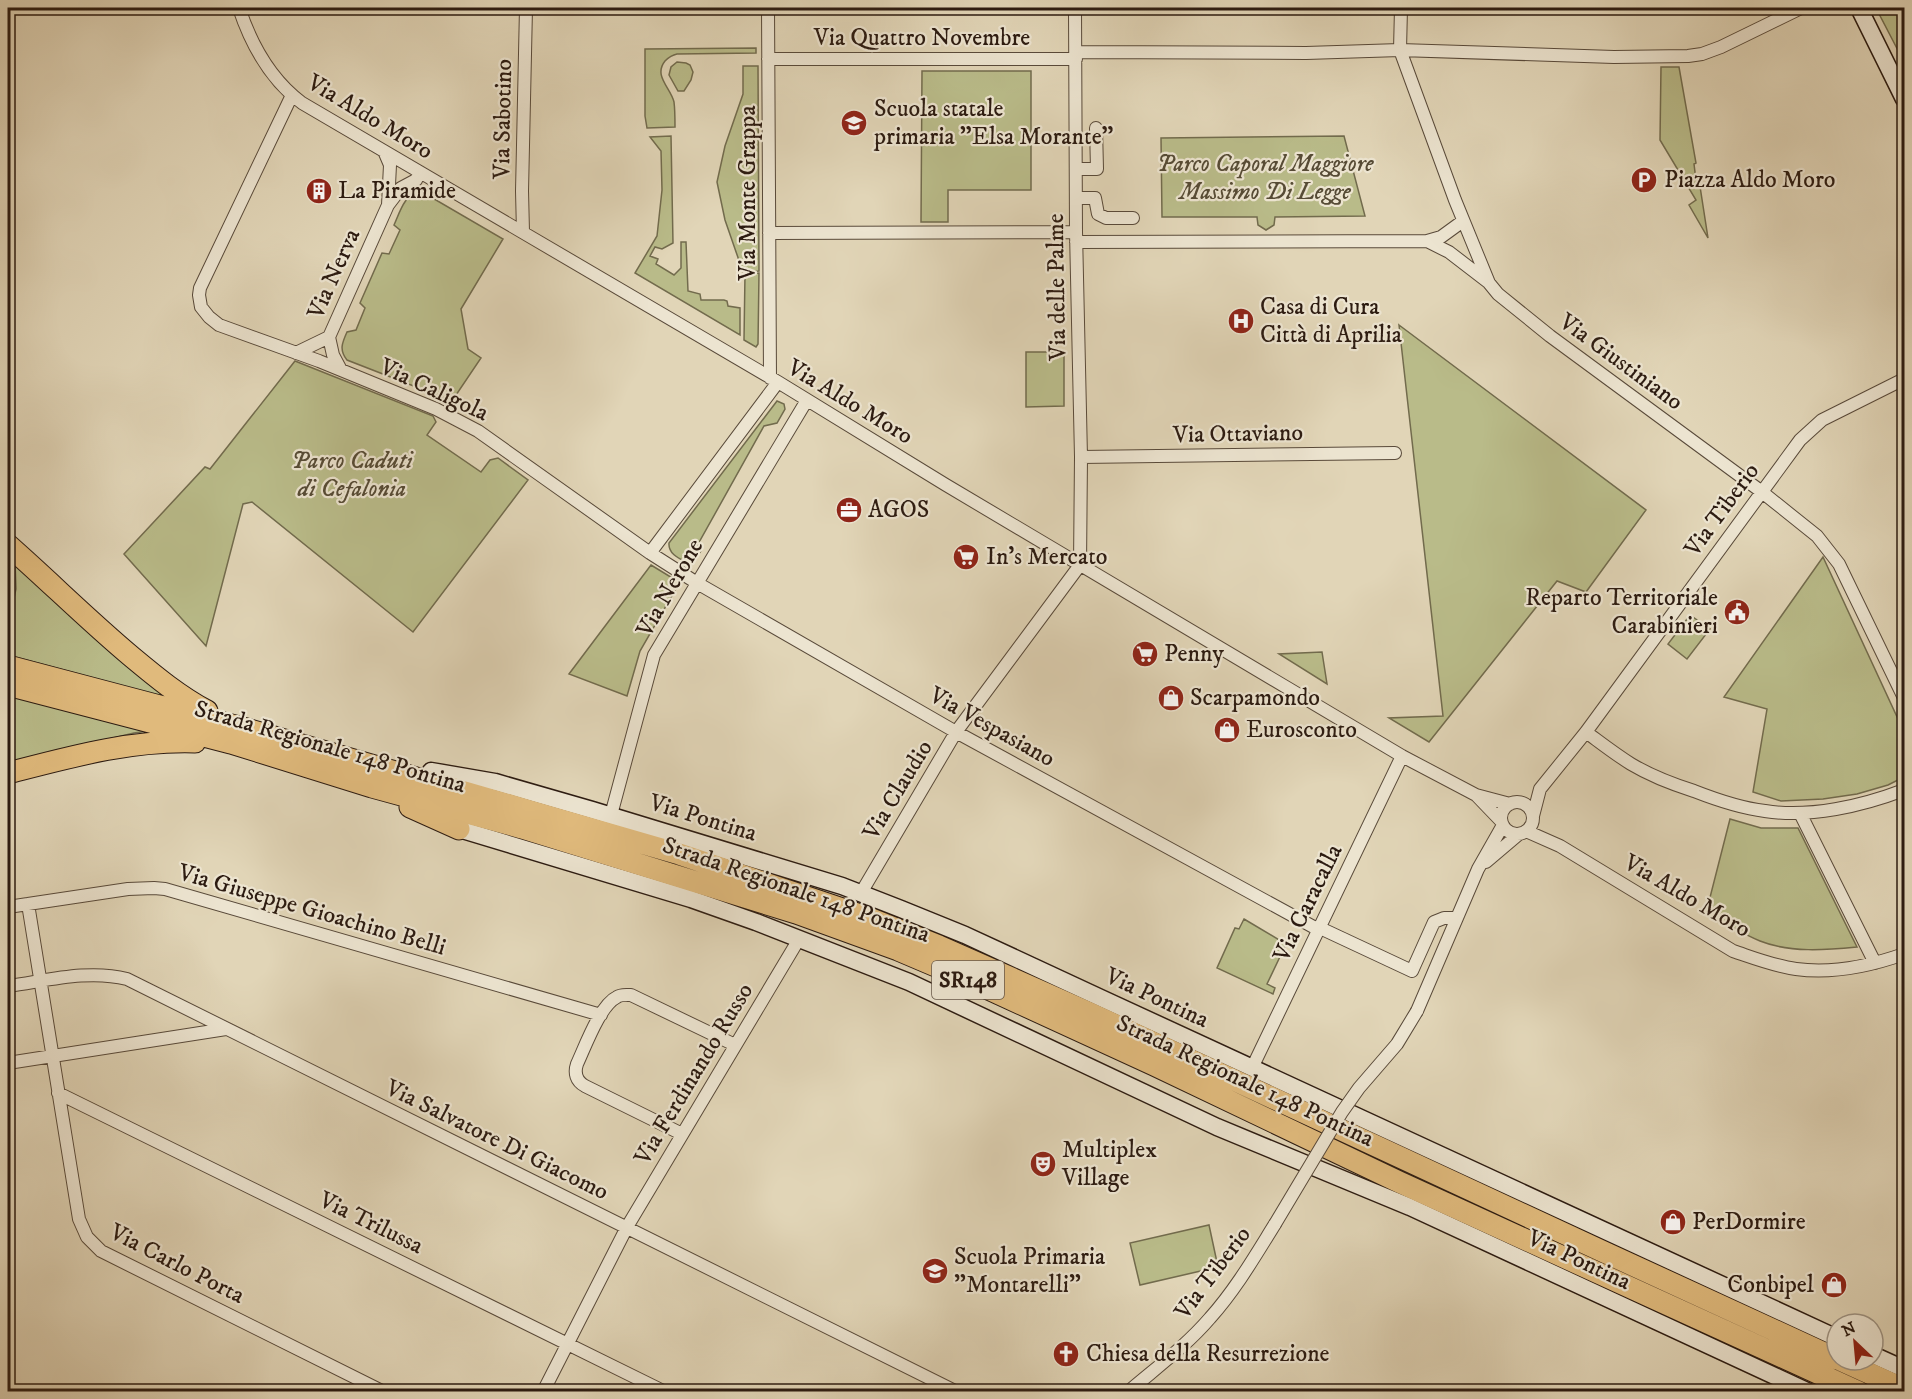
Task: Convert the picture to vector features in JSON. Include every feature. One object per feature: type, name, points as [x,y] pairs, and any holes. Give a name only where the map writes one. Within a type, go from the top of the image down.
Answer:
[{"type":"highway","points":[[8,545],[160,681],[237,736]]},
{"type":"highway","name":"Strada Regionale 148 Pontina","points":[[8,666],[237,736],[372,787],[666,871],[796,913],[898,950],[1143,1060],[1399,1182],[1859,1392]]},
{"type":"highway","name":"Strada Regionale 148 Pontina","points":[[8,685],[371,766],[679,854],[849,911],[929,942],[1101,1018],[1825,1353]]},
{"type":"highway","points":[[8,773],[124,746],[237,736]]},
{"type":"highway","points":[[371,766],[431,771]]},
{"type":"highway","points":[[372,787],[430,817],[459,829]]},
{"type":"highway","points":[[1810,1369],[1840,1392]]},
{"type":"highway","name":"Strada Regionale 148 Pontina","points":[[1867,1372],[1905,1389]]},
{"type":"street","name":"Via Aldo Moro","points":[[239,8],[263,60],[276,79],[292,95],[1402,756],[1476,795],[1527,806],[1533,817],[1560,846]]},
{"type":"street","name":"Via Sabotino","points":[[523,232],[526,8]]},
{"type":"street","name":"Via Monte Grappa","points":[[768,8],[769,233],[774,380]]},
{"type":"street","name":"Via delle Palme","points":[[1075,8],[1076,237],[1081,457],[1080,565]]},
{"type":"street","name":"Via Giustiniano","points":[[1401,8],[1400,50],[1463,221],[1489,283],[1498,294],[1550,336],[1762,492],[1817,536],[1832,554],[1845,576],[1905,698]]},
{"type":"street","name":"Via Quattro Novembre","points":[[768,59],[1076,58],[1400,50],[1614,57],[1688,56],[1721,47],[1801,8]]},
{"type":"street","points":[[1859,8],[1905,99]]},
{"type":"street","name":"Via Caligola","points":[[292,95],[200,288],[201,307],[215,323],[341,370],[436,409],[465,424],[650,553]]},
{"type":"street","points":[[1076,169],[1097,169],[1096,128]]},
{"type":"street","points":[[384,151],[390,165],[388,205]]},
{"type":"street","name":"Via Nerva","points":[[341,370],[333,355],[329,337],[388,205],[400,188],[416,180],[420,172]]},
{"type":"street","points":[[1076,198],[1095,198],[1098,214],[1106,218],[1133,218]]},
{"type":"street","points":[[769,233],[1427,241],[1441,237],[1463,221]]},
{"type":"street","points":[[1427,241],[1449,252],[1489,283]]},
{"type":"street","points":[[296,353],[329,337]]},
{"type":"street","name":"Via Tiberio","points":[[1514,803],[1540,789],[1586,732],[1800,440],[1816,424],[1905,379]]},
{"type":"street","points":[[650,553],[774,380]]},
{"type":"street","name":"Via Nerone","points":[[611,815],[654,655],[807,400]]},
{"type":"street","name":"Via Ottaviano","points":[[1081,457],[1395,453]]},
{"type":"street","name":"Via Vespasiano","points":[[650,553],[697,583],[956,732],[1319,929],[1412,971],[1434,922],[1444,918],[1456,918]]},
{"type":"street","name":"Via Claudio","points":[[861,893],[956,732],[1080,565]]},
{"type":"street","points":[[1586,732],[1631,764],[1670,783],[1748,808],[1800,813],[1863,803],[1905,789]]},
{"type":"street","name":"Via Caracalla","points":[[1252,1068],[1402,756]]},
{"type":"street","name":"Via Pontina","points":[[431,771],[495,782],[611,815],[861,893],[964,935],[1825,1332]]},
{"type":"street","name":"Via Tiberio","points":[[1533,817],[1540,789]]},
{"type":"street","name":"Via Aldo Moro","points":[[1476,795],[1510,832],[1522,833],[1560,846],[1734,951],[1775,965],[1797,969],[1832,969],[1875,963],[1905,954]]},
{"type":"street","points":[[1456,918],[1502,823],[1503,811],[1514,803]]},
{"type":"street","points":[[1800,813],[1875,963]]},
{"type":"street","points":[[1478,869],[1532,824],[1533,817]]},
{"type":"street","name":"Via Pontina","points":[[459,829],[657,888],[799,939],[909,982],[1217,1126],[1410,1207],[1809,1392]]},
{"type":"street","name":"Via Giuseppe Gioachino Belli","points":[[8,907],[128,889],[165,889],[601,1015]]},
{"type":"street","name":"Via Carlo Porta","points":[[28,904],[79,1219],[87,1237],[94,1246],[111,1256],[384,1392]]},
{"type":"street","name":"Via Tiberio","points":[[1128,1392],[1188,1341],[1210,1318],[1237,1283],[1275,1224],[1341,1112],[1397,1044],[1417,1011],[1456,918]]},
{"type":"street","name":"Via Ferdinando Russo","points":[[543,1392],[627,1227],[799,939]]},
{"type":"street","name":"Via Salvatore Di Giacomo","points":[[8,986],[92,974],[132,981],[957,1392]]},
{"type":"street","points":[[682,1134],[580,1083],[576,1076],[577,1064],[601,1015],[609,1002],[618,996],[634,996],[735,1046]]},
{"type":"street","points":[[8,1063],[226,1029]]},
{"type":"street","name":"Via Trilussa","points":[[58,1093],[665,1392]]},
{"type":"street","points":[[1885,1360],[1905,1369]]},
{"type":"green space","points":[[1876,8],[1904,8],[1904,62]]},
{"type":"green space","points":[[756,48],[756,53],[677,54],[669,57],[662,66],[661,72],[674,102],[675,127],[647,128],[645,49]]},
{"type":"green space","points":[[677,62],[690,65],[693,72],[684,91],[678,91],[669,75],[671,67]]},
{"type":"green space","points":[[743,66],[758,66],[759,271],[743,272],[725,220],[717,182],[725,146],[743,94]]},
{"type":"green space","points":[[1661,67],[1679,67],[1696,163],[1694,164],[1696,180],[1699,180],[1708,238],[1689,205],[1696,200],[1660,140]]},
{"type":"green space","points":[[922,71],[1031,71],[1031,190],[948,190],[948,222],[921,222]]},
{"type":"green space","points":[[671,136],[673,243],[662,249],[655,247],[650,256],[658,259],[656,264],[674,275],[681,268],[681,242],[686,242],[688,291],[700,294],[701,300],[724,300],[727,301],[728,306],[740,308],[740,335],[635,273],[657,236],[662,190],[661,151],[650,137]]},
{"type":"green space","name":"Parco Caporal Maggiore Massimo Di Legge","points":[[1344,136],[1365,216],[1275,217],[1274,225],[1266,230],[1258,225],[1257,217],[1162,217],[1161,138]]},
{"type":"green space","points":[[419,192],[503,239],[461,309],[468,349],[481,358],[454,398],[447,399],[347,360],[342,350],[347,332],[356,330],[365,308],[360,303],[382,253],[389,254],[400,230],[394,225],[401,210],[406,200]]},
{"type":"green space","points":[[759,273],[758,344],[756,347],[744,340],[745,274]]},
{"type":"green space","points":[[1399,325],[1646,510],[1586,592],[1557,581],[1429,742],[1389,718],[1443,716]]},
{"type":"green space","points":[[1026,352],[1064,352],[1064,406],[1026,407]]},
{"type":"green space","name":"Parco Caduti di Cefalonia","points":[[295,361],[433,416],[436,422],[427,435],[481,472],[490,460],[498,458],[528,480],[413,632],[252,502],[243,504],[206,646],[124,554],[205,467],[210,469]]},
{"type":"green space","points":[[777,401],[784,404],[785,409],[777,423],[764,426],[697,546],[702,549],[694,562],[690,564],[679,558],[671,551],[669,543]]},
{"type":"green space","points":[[1823,557],[1904,732],[1904,777],[1888,785],[1857,794],[1823,799],[1781,801],[1753,792],[1767,709],[1724,697]]},
{"type":"green space","points":[[15,561],[164,694],[163,697],[8,655],[8,610],[16,589]]},
{"type":"green space","points":[[651,565],[674,579],[677,587],[640,651],[627,696],[569,674]]},
{"type":"green space","points":[[1690,615],[1710,629],[1687,659],[1668,644]]},
{"type":"green space","points":[[1322,652],[1327,684],[1279,654]]},
{"type":"green space","points":[[8,689],[155,730],[8,763]]},
{"type":"green space","points":[[1730,819],[1761,828],[1798,828],[1857,947],[1808,950],[1772,945],[1746,935],[1706,913]]},
{"type":"green space","points":[[1244,919],[1286,944],[1267,984],[1275,988],[1273,994],[1217,968],[1235,928],[1239,929]]},
{"type":"green space","points":[[1209,1225],[1218,1267],[1140,1285],[1130,1243]]},
{"type":"place","name":"Scuola statale primaria \"Elsa Morante\"","points":[[854,123]]},
{"type":"place","name":"Piazza Aldo Moro","points":[[1644,180]]},
{"type":"place","name":"La Piramide","points":[[319,191]]},
{"type":"place","name":"Casa di Cura Città di Aprilia","points":[[1241,321]]},
{"type":"place","name":"AGOS","points":[[849,510]]},
{"type":"place","name":"In's Mercato","points":[[966,557]]},
{"type":"place","name":"Reparto Territoriale Carabinieri","points":[[1737,612]]},
{"type":"place","name":"Penny","points":[[1145,654]]},
{"type":"place","name":"Scarpamondo","points":[[1171,698]]},
{"type":"place","name":"Eurosconto","points":[[1227,730]]},
{"type":"place","name":"Multiplex Village","points":[[1043,1164]]},
{"type":"place","name":"PerDormire","points":[[1673,1222]]},
{"type":"place","name":"Scuola Primaria \"Montarelli\"","points":[[935,1271]]},
{"type":"place","name":"Conbipel","points":[[1834,1285]]},
{"type":"place","name":"Chiesa della Resurrezione","points":[[1066,1354]]}]
